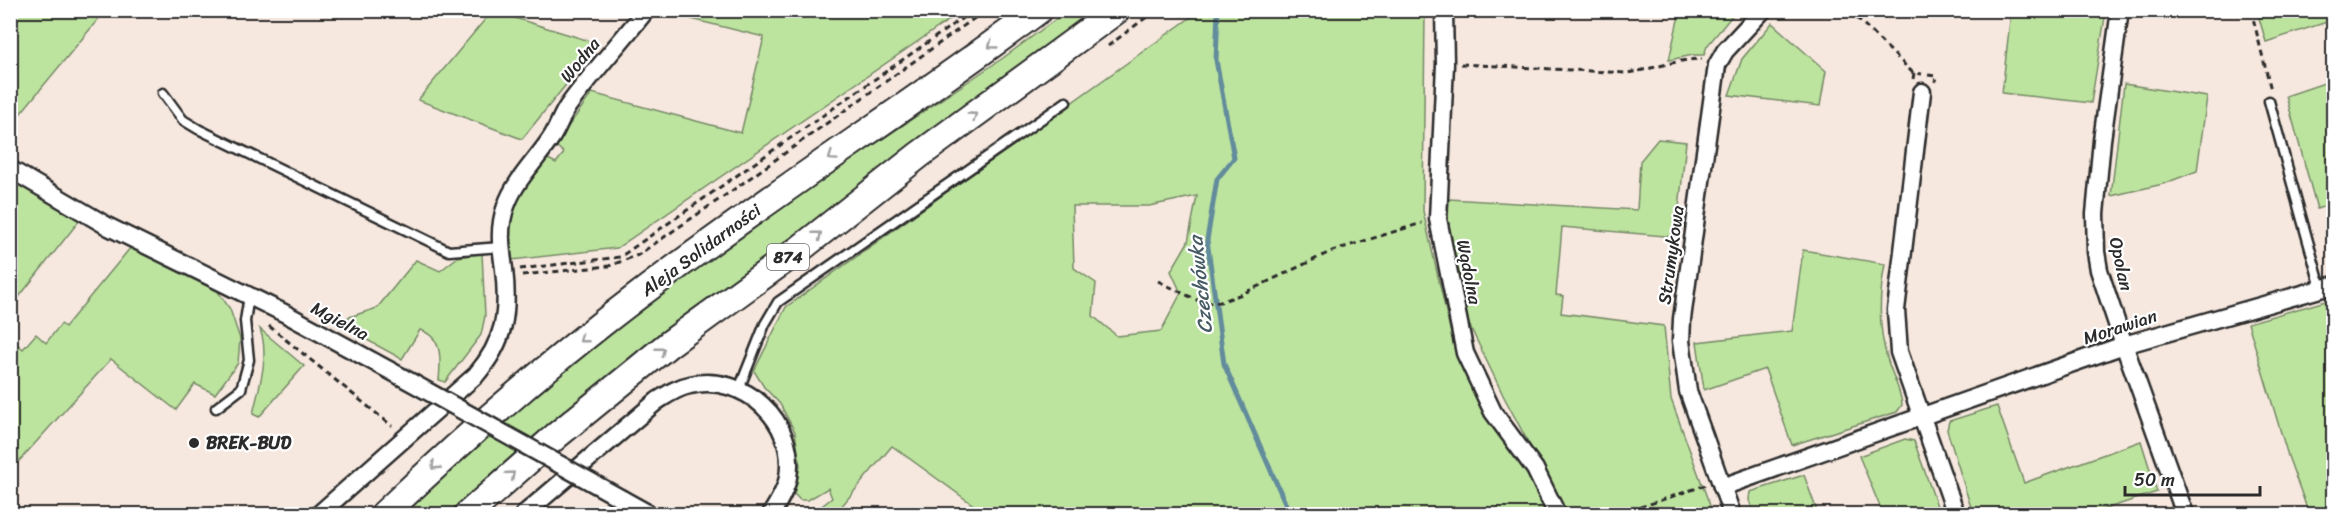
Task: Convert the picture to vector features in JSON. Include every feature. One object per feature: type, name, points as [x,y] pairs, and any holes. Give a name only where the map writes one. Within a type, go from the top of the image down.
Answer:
[{"type":"main road","name":"Aleja Solidarności","points":[[384,514],[513,397],[637,296],[1039,10]]},
{"type":"main road","name":"874","points":[[468,514],[547,443],[669,344],[801,248],[919,155],[1117,10]]},
{"type":"street","name":"Wodna","points":[[319,514],[476,375],[487,361],[503,331],[505,315],[501,247],[502,218],[506,204],[524,173],[551,139],[567,108],[646,10]]},
{"type":"street","name":"Wądolna","points":[[1444,10],[1445,64],[1438,219],[1465,353],[1492,412],[1535,469],[1557,514]]},
{"type":"street","name":"Strumykowa","points":[[1732,514],[1716,485],[1688,391],[1681,341],[1682,319],[1717,65],[1725,51],[1763,10]]},
{"type":"street","name":"Opolan","points":[[2120,10],[2102,140],[2095,234],[2099,270],[2185,514]]},
{"type":"street","points":[[1922,92],[1896,324],[1899,352],[1956,514]]},
{"type":"street","name":"Mgielna","points":[[10,169],[109,227],[249,296],[400,376],[649,514]]},
{"type":"street","name":"Morawian","points":[[1716,485],[1923,417],[2124,345],[2327,287]]},
{"type":"street","points":[[524,514],[599,448],[673,390],[705,383],[739,389],[757,399],[779,426],[788,456],[788,477],[782,495],[771,514]]},
{"type":"lane","points":[[163,93],[183,120],[198,129],[449,250],[501,247]]},
{"type":"lane","points":[[2270,97],[2327,287]]},
{"type":"lane","points":[[739,389],[765,324],[778,302],[1066,102]]},
{"type":"lane","points":[[216,408],[241,389],[247,369],[249,360],[245,321],[249,296]]},
{"type":"path","points":[[516,269],[620,257],[974,10]]},
{"type":"path","points":[[519,275],[609,266],[638,255],[986,10]]},
{"type":"path","points":[[1850,10],[1914,73],[1922,92]]},
{"type":"path","points":[[2251,10],[2270,97]]},
{"type":"path","points":[[1445,64],[1626,73],[1691,59],[1709,60],[1717,65]]},
{"type":"path","points":[[1158,281],[1203,303],[1220,302],[1242,294],[1332,251],[1438,219]]},
{"type":"path","points":[[1620,514],[1716,485]]},
{"type":"path","points":[[2306,514],[2334,506]]},
{"type":"green space","points":[[1680,10],[1736,11],[1707,46],[1704,55],[1669,60]]},
{"type":"green space","points":[[10,11],[105,11],[11,125]]},
{"type":"green space","points":[[492,11],[599,44],[522,139],[418,100]]},
{"type":"green space","points":[[659,11],[962,11],[617,248],[512,260],[509,231],[517,201],[546,158],[556,163],[564,153],[555,145],[592,93],[741,133],[764,37]]},
{"type":"green space","points":[[1067,11],[1094,11],[769,256],[676,323],[535,435],[447,514],[397,514],[442,471],[594,343],[704,259],[1003,58]]},
{"type":"green space","points":[[1198,11],[1425,11],[1423,211],[1452,338],[1550,514],[986,514],[892,446],[835,514],[806,514],[832,498],[828,488],[808,500],[800,500],[794,494],[800,466],[795,432],[780,404],[764,387],[754,371],[786,307]],"holes":[[[1197,196],[1188,242],[1171,271],[1181,293],[1161,331],[1117,336],[1093,316],[1096,283],[1074,268],[1072,206],[1149,206]]]},
{"type":"green space","points":[[2011,11],[2106,11],[2091,103],[2002,93]]},
{"type":"green space","points":[[2257,11],[2333,11],[2333,20],[2266,42]]},
{"type":"green space","points":[[1772,23],[1826,71],[1820,106],[1729,95],[1742,59]]},
{"type":"green space","points":[[2333,80],[2333,203],[2317,209],[2286,96]]},
{"type":"green space","points":[[2124,84],[2207,97],[2197,171],[2163,184],[2111,196]]},
{"type":"green space","points":[[1658,139],[1686,142],[1676,237],[1562,227],[1556,295],[1563,296],[1561,313],[1664,326],[1671,399],[1713,514],[1563,514],[1559,500],[1504,397],[1467,320],[1448,220],[1449,199],[1637,210],[1640,161]]},
{"type":"green space","points":[[11,175],[83,216],[11,307]]},
{"type":"green space","points":[[131,247],[217,290],[230,309],[240,339],[238,363],[215,394],[195,384],[176,410],[111,359],[11,470],[11,339],[23,349],[36,334],[46,343],[61,324],[65,327]]},
{"type":"green space","points":[[1803,250],[1885,264],[1881,300],[1882,337],[1902,405],[1897,412],[1792,445],[1765,369],[1704,390],[1697,342],[1792,331]]},
{"type":"green space","points":[[482,253],[485,316],[481,335],[445,382],[439,380],[439,350],[428,333],[420,330],[402,359],[334,322],[377,308],[416,260],[440,271],[458,257]]},
{"type":"green space","points":[[2333,299],[2333,514],[2309,514],[2288,456],[2248,323]]},
{"type":"green space","points":[[260,329],[304,366],[259,417],[253,414],[264,361]]},
{"type":"green space","points":[[1997,406],[2024,483],[2141,441],[2157,492],[2090,514],[1973,514],[1947,430],[1949,421]]},
{"type":"green space","points":[[1905,439],[1914,441],[1937,506],[1913,514],[1883,514],[1859,456]]},
{"type":"green space","points":[[1804,475],[1818,514],[1754,514],[1749,500],[1750,492]]},
{"type":"waterway","name":"Czechówka","points":[[1218,10],[1216,60],[1234,158],[1217,179],[1207,240],[1224,364],[1290,514]]},
{"type":"place","name":"BREK-BUD","points":[[194,443]]}]
